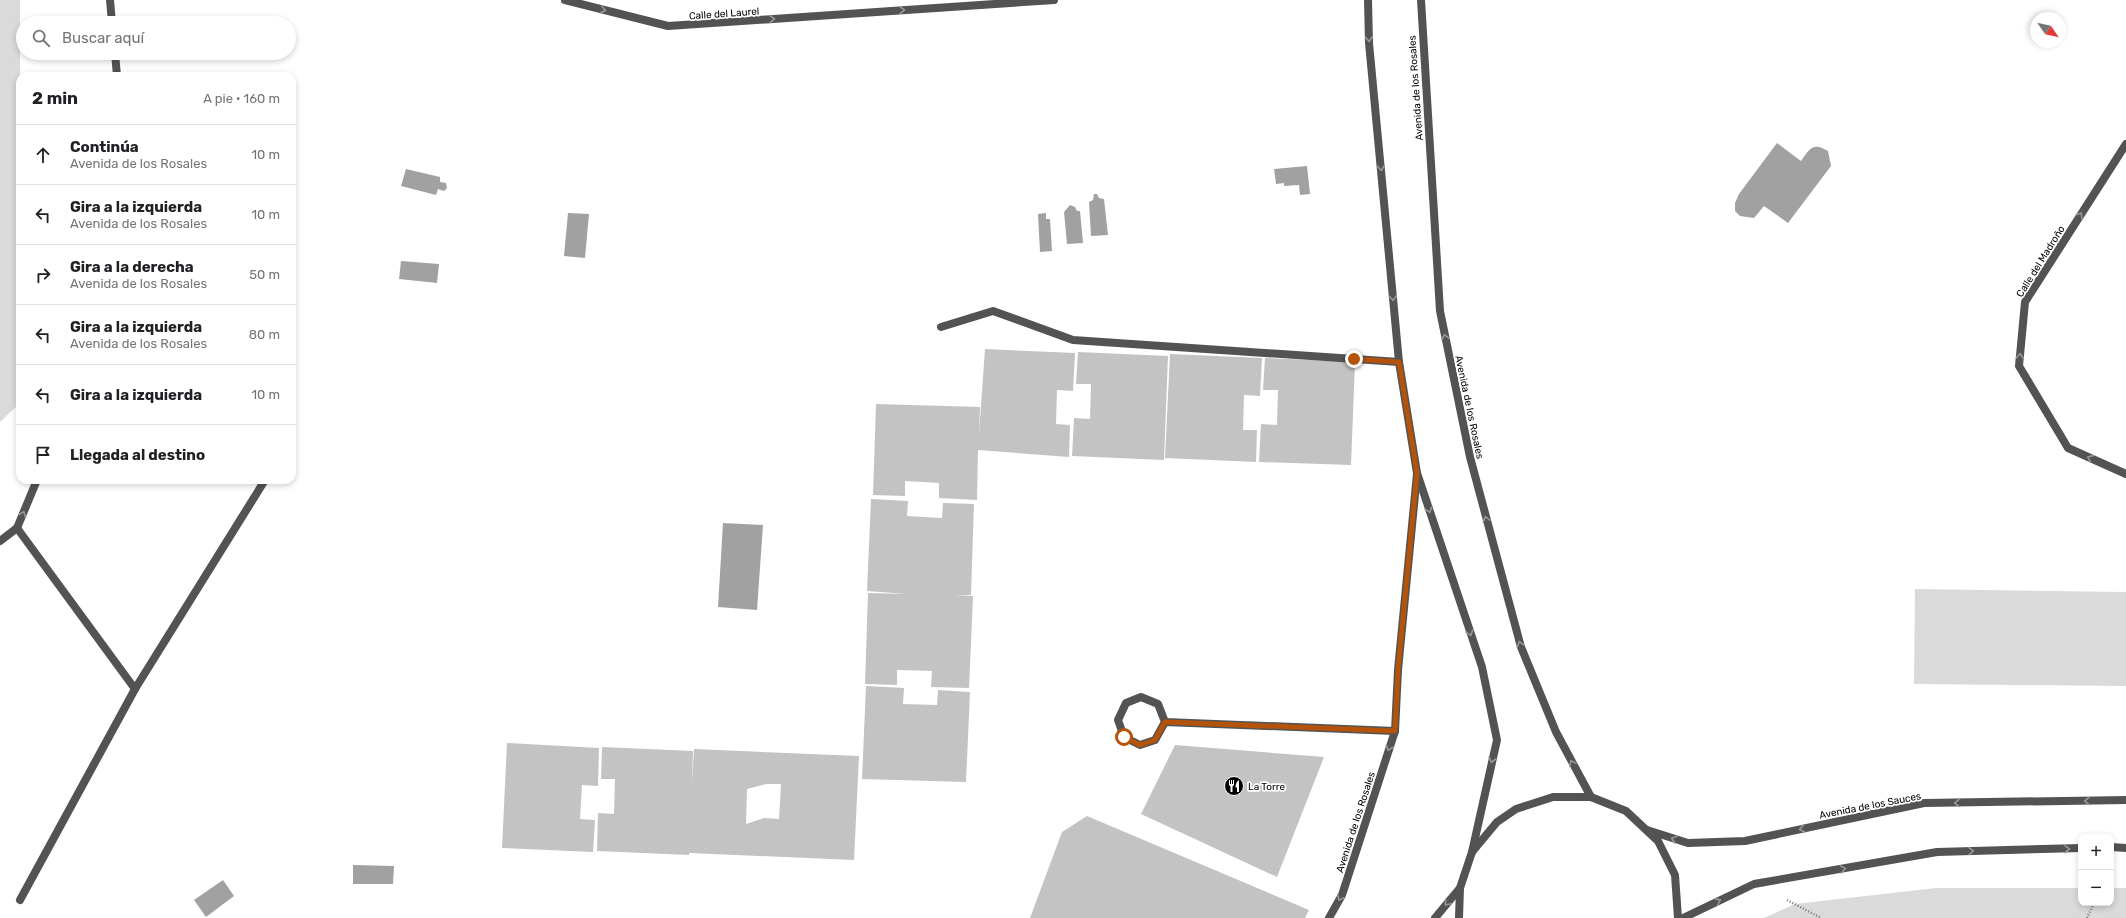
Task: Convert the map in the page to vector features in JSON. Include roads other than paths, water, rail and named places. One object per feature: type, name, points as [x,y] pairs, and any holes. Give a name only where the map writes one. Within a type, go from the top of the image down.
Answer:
[{"type":"street","points":[[110,0],[111,16]]},
{"type":"street","name":"Calle del Laurel","points":[[565,0],[668,26],[1054,0]]},
{"type":"street","name":"Avenida de los Rosales","points":[[1368,0],[1369,44],[1399,362],[1417,473],[1482,667],[1497,740],[1472,852],[1460,888]]},
{"type":"street","name":"Avenida de los Rosales","points":[[1421,0],[1440,311],[1470,457],[1521,647],[1556,732],[1591,797]]},
{"type":"street","points":[[116,60],[117,72]]},
{"type":"street","name":"Calle del Madroño","points":[[2126,144],[2024,302],[2019,366],[2068,448],[2126,474]]},
{"type":"street","points":[[941,327],[993,311],[1074,340],[1399,362]]},
{"type":"street","name":"Avenida de los Rosales","points":[[1329,918],[1342,895],[1395,731],[1398,670],[1417,473]]},
{"type":"street","points":[[0,541],[17,528],[35,484]]},
{"type":"street","points":[[20,900],[135,689],[263,484]]},
{"type":"street","points":[[17,528],[135,689]]},
{"type":"street","points":[[1141,697],[1158,704],[1165,722],[1155,740],[1140,745],[1124,737],[1118,720],[1126,703],[1141,697]]},
{"type":"street","points":[[1165,722],[1395,731]]},
{"type":"street","points":[[1472,852],[1497,822],[1516,809],[1553,797],[1591,797],[1626,811],[1658,841],[1675,875],[1678,918]]},
{"type":"street","name":"Avenida de los Sauces","points":[[1647,830],[1688,844],[1745,841],[1924,803],[2126,800]]},
{"type":"street","points":[[2114,847],[2126,848]]},
{"type":"street","points":[[1683,918],[1754,884],[1937,852],[2078,848]]},
{"type":"street","points":[[1434,918],[1460,888]]},
{"type":"street","points":[[1459,918],[1460,888]]},
{"type":"place","name":"La Torre","points":[[1234,786]]}]
